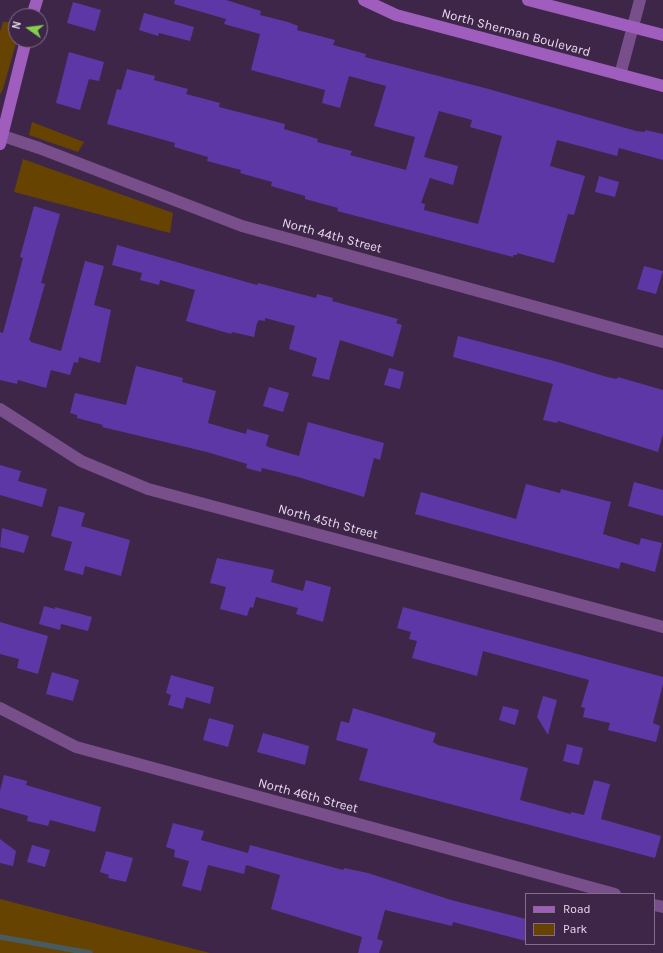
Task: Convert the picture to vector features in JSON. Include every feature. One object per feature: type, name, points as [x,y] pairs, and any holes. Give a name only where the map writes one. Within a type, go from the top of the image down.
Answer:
[{"type":"main road","name":"North Sherman Boulevard","points":[[364,0],[396,15],[663,86]]},
{"type":"main road","points":[[528,0],[663,35]]},
{"type":"main road","points":[[1,138],[24,48]]},
{"type":"street","points":[[620,75],[640,0]]},
{"type":"street","name":"North 44th Street","points":[[1,138],[39,148],[242,226],[663,342]]},
{"type":"street","name":"North 45th Street","points":[[0,409],[80,461],[148,489],[663,627]]},
{"type":"street","name":"North 46th Street","points":[[0,708],[76,747],[611,893]]},
{"type":"green space","points":[[3,22],[8,22],[8,48],[15,48],[0,95],[0,32]]},
{"type":"green space","points":[[32,122],[84,142],[78,152],[29,135]]},
{"type":"green space","points":[[23,159],[173,213],[170,233],[14,192]]},
{"type":"green space","points":[[0,899],[210,953],[0,953]]},
{"type":"building","points":[[175,0],[226,0],[261,11],[260,15],[298,26],[297,30],[335,40],[333,45],[366,54],[365,57],[485,88],[636,131],[645,132],[645,130],[663,134],[663,160],[619,148],[617,156],[557,140],[550,166],[585,176],[574,215],[568,214],[554,263],[517,253],[517,255],[513,255],[513,257],[337,211],[338,208],[305,199],[305,196],[271,186],[272,182],[240,173],[241,170],[207,161],[208,157],[174,147],[175,143],[107,124],[117,89],[121,90],[127,69],[155,76],[154,80],[188,89],[186,94],[220,103],[219,107],[285,124],[284,129],[318,139],[317,142],[352,151],[350,155],[406,170],[415,137],[374,126],[386,86],[349,76],[340,108],[322,103],[325,90],[251,70],[260,34],[224,24],[226,19],[174,4]],"holes":[[[439,111],[472,120],[470,127],[502,136],[478,224],[424,210],[425,204],[421,203],[430,178],[453,185],[458,166],[424,157]]]},
{"type":"building","points":[[73,2],[101,10],[95,31],[67,23]]},
{"type":"building","points":[[144,13],[194,27],[190,41],[159,33],[158,36],[139,30]]},
{"type":"building","points":[[69,52],[104,62],[99,81],[89,79],[80,110],[56,103]]},
{"type":"building","points":[[599,176],[619,182],[615,197],[595,192]]},
{"type":"building","points":[[34,206],[60,214],[41,283],[45,284],[29,340],[31,342],[61,351],[85,261],[104,266],[94,305],[111,310],[100,363],[79,357],[78,363],[74,362],[70,375],[51,370],[46,388],[18,380],[17,384],[0,380],[0,332],[3,333],[23,258],[20,257]]},
{"type":"building","points":[[117,245],[257,285],[258,283],[316,298],[317,294],[333,298],[332,301],[398,319],[396,323],[402,325],[393,357],[340,340],[329,380],[312,376],[317,358],[289,349],[295,326],[265,318],[265,321],[259,320],[257,323],[254,337],[232,332],[231,334],[186,321],[195,290],[160,280],[159,285],[140,280],[142,273],[112,265]]},
{"type":"building","points":[[644,266],[663,271],[656,294],[637,289]]},
{"type":"building","points":[[458,336],[558,362],[607,377],[617,379],[618,377],[663,390],[663,434],[658,452],[558,421],[557,423],[543,420],[553,384],[453,357]]},
{"type":"building","points":[[136,366],[183,378],[182,382],[216,391],[208,423],[246,434],[247,429],[269,435],[266,445],[268,447],[299,456],[308,422],[384,443],[380,460],[374,458],[364,497],[262,468],[261,472],[246,468],[247,464],[207,452],[102,427],[103,425],[77,418],[77,415],[70,413],[75,393],[126,405]]},
{"type":"building","points":[[389,368],[404,372],[400,389],[384,385]]},
{"type":"building","points":[[269,387],[289,393],[283,412],[263,406]]},
{"type":"building","points":[[0,465],[21,471],[18,481],[47,489],[42,507],[0,495]]},
{"type":"building","points":[[634,482],[663,490],[663,516],[628,506]]},
{"type":"building","points":[[526,484],[560,493],[561,489],[611,502],[603,534],[639,545],[641,538],[662,543],[655,572],[621,562],[619,569],[415,514],[421,492],[516,519]]},
{"type":"building","points":[[59,506],[85,513],[81,526],[130,540],[121,576],[85,566],[83,575],[64,570],[72,542],[51,536]]},
{"type":"building","points":[[2,528],[29,536],[24,553],[0,547]]},
{"type":"building","points":[[217,558],[274,570],[271,582],[303,591],[306,580],[331,587],[323,622],[296,614],[298,608],[256,597],[253,608],[250,607],[247,616],[220,609],[226,587],[210,583]]},
{"type":"building","points":[[44,606],[55,609],[55,607],[92,617],[88,631],[61,624],[60,630],[39,624]]},
{"type":"building","points":[[403,607],[663,677],[663,684],[653,723],[660,726],[656,742],[608,730],[610,723],[583,717],[585,708],[581,707],[589,680],[483,651],[477,676],[412,658],[417,641],[409,639],[411,632],[397,628]]},
{"type":"building","points":[[0,622],[48,636],[38,674],[17,668],[19,659],[0,654]]},
{"type":"building","points":[[52,672],[79,680],[73,701],[46,694]]},
{"type":"building","points":[[171,675],[214,687],[210,704],[186,697],[183,709],[168,705],[171,695],[166,693]]},
{"type":"building","points":[[543,696],[557,700],[548,735],[537,717]]},
{"type":"building","points":[[503,706],[519,710],[515,725],[499,720]]},
{"type":"building","points":[[353,708],[436,733],[433,742],[438,745],[528,768],[520,800],[571,814],[571,812],[584,815],[594,780],[610,784],[601,819],[661,836],[655,858],[359,780],[368,749],[336,740],[341,721],[349,723]]},
{"type":"building","points":[[209,718],[234,725],[228,747],[203,740]]},
{"type":"building","points":[[263,733],[309,746],[305,765],[257,752]]},
{"type":"building","points":[[567,744],[583,748],[579,765],[563,761]]},
{"type":"building","points":[[4,775],[27,781],[26,785],[101,807],[95,832],[50,820],[48,826],[27,821],[28,816],[0,808],[0,791]]},
{"type":"building","points":[[173,823],[204,831],[201,840],[248,853],[250,845],[343,870],[344,868],[368,873],[451,900],[525,919],[525,941],[453,922],[452,926],[385,910],[377,939],[383,941],[379,953],[358,953],[362,937],[271,909],[280,875],[246,865],[244,874],[208,865],[201,891],[182,886],[189,861],[174,857],[175,850],[166,847]]},
{"type":"building","points":[[0,839],[16,851],[13,866],[0,863]]},
{"type":"building","points":[[32,845],[50,850],[45,867],[27,862]]},
{"type":"building","points":[[106,851],[133,858],[126,882],[108,878],[109,875],[100,872]]},
{"type":"waterway","points":[[0,937],[90,953]]}]
